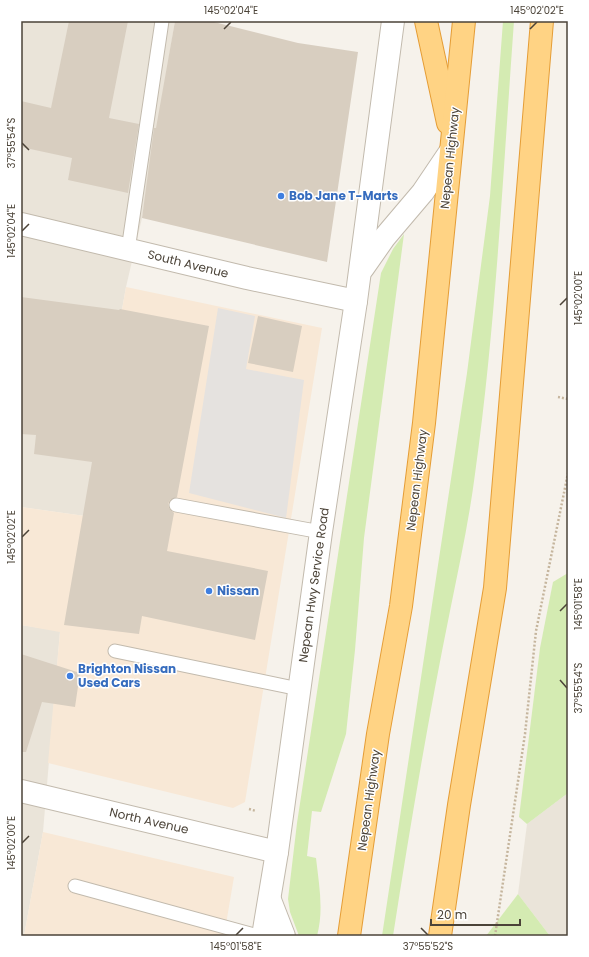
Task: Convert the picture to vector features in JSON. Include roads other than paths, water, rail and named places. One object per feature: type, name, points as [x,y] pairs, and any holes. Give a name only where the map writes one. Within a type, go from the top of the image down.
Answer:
[{"type":"highway","points":[[426,21],[451,145]]},
{"type":"highway","name":"Nepean Highway","points":[[349,936],[378,734],[401,606],[424,423],[464,21]]},
{"type":"highway","points":[[440,936],[459,805],[495,588],[542,21]]},
{"type":"street","name":"Nepean Hwy Service Road","points":[[263,936],[268,897],[277,852],[321,532],[360,272],[393,21]]},
{"type":"street","name":"Nepean Hwy Service Road","points":[[360,272],[384,238],[423,192],[451,145]]},
{"type":"street","name":"South Avenue","points":[[21,224],[247,278],[356,300]]},
{"type":"street","name":"North Avenue","points":[[21,791],[277,852]]},
{"type":"street","points":[[268,897],[284,936]]},
{"type":"lane","points":[[128,250],[162,21]]},
{"type":"lane","points":[[176,505],[321,532]]},
{"type":"lane","points":[[114,651],[299,689]]},
{"type":"lane","points":[[76,886],[258,936]]},
{"type":"place","name":"Bob Jane T-Marts","points":[[281,196]]},
{"type":"place","name":"Nissan","points":[[209,591]]},
{"type":"place","name":"Brighton Nissan Used Cars","points":[[70,676]]}]
